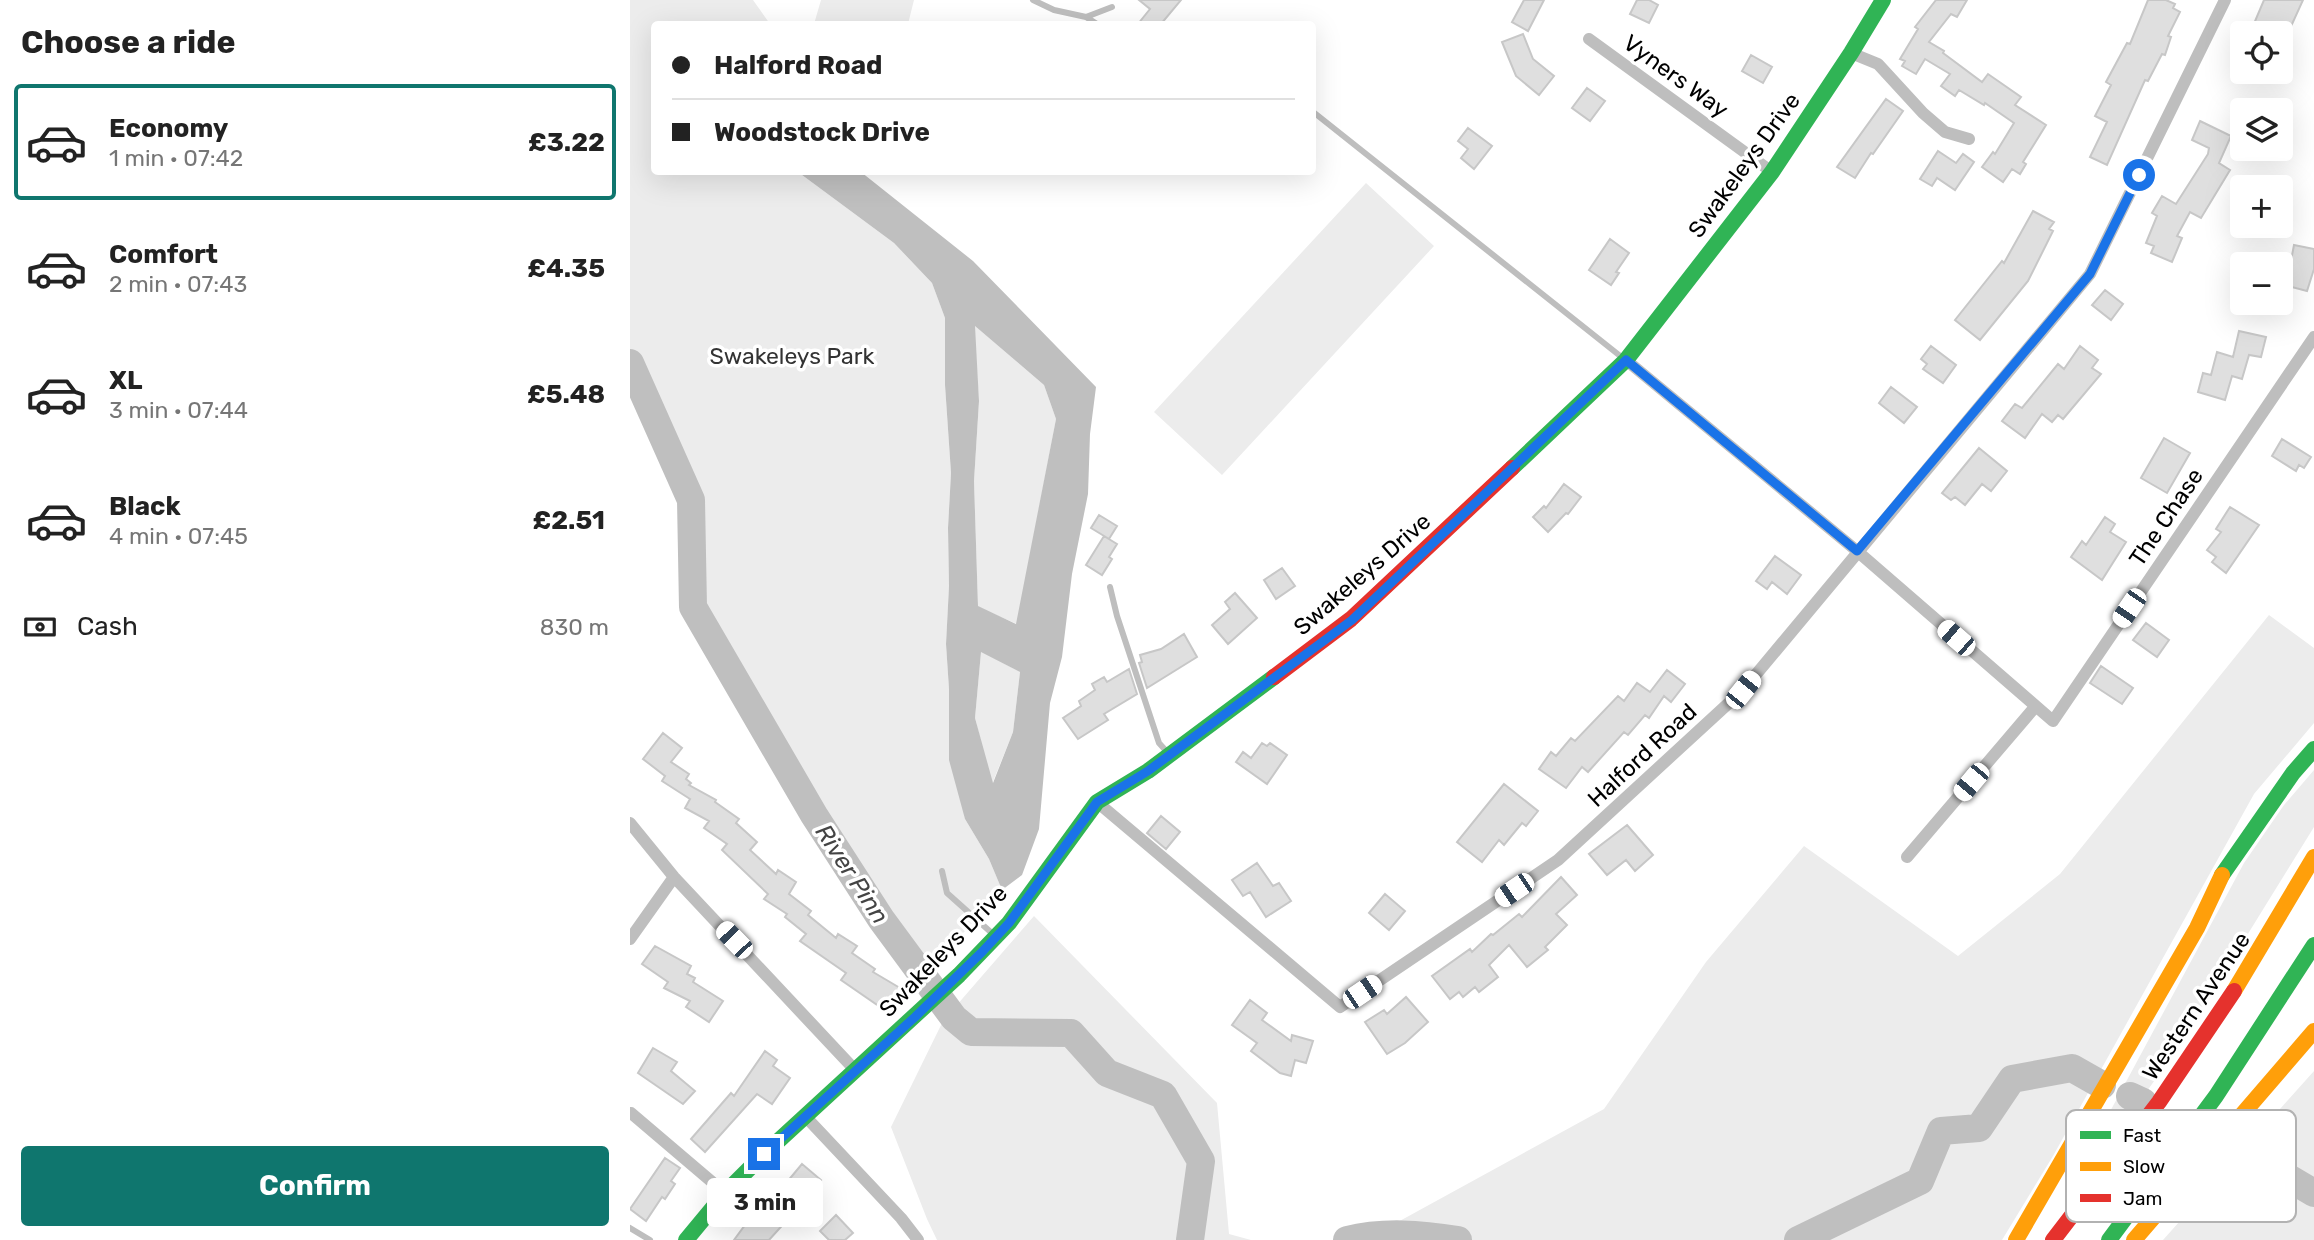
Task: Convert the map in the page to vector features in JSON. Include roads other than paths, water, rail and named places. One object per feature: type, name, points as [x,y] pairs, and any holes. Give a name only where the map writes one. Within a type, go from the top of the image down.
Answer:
[{"type":"main road","name":"Swakeleys Drive","points":[[685,1240],[725,1193],[804,1115],[951,983],[1009,923],[1097,802],[1148,771],[1352,620],[1626,360],[1772,172],[1883,0]]},
{"type":"main road","points":[[2091,1110],[2197,928],[2221,876],[2293,773],[2314,749]]},
{"type":"main road","name":"Western Avenue","points":[[2152,1110],[2196,1050],[2274,928],[2314,857]]},
{"type":"main road","points":[[2207,1110],[2273,1013],[2314,946]]},
{"type":"main road","points":[[2246,1110],[2314,1031]]},
{"type":"main road","points":[[2016,1240],[2066,1154]]},
{"type":"main road","name":"Western Avenue","points":[[2053,1240],[2068,1222]]},
{"type":"main road","points":[[2109,1240],[2123,1222]]},
{"type":"main road","points":[[2134,1240],[2150,1222]]},
{"type":"street","name":"Halford Road","points":[[1097,802],[1340,1007],[1558,860],[1743,690],[2090,274],[2225,0]]},
{"type":"street","name":"Vyners Way","points":[[1589,38],[1772,172]]},
{"type":"street","points":[[1851,53],[1878,65],[1923,113],[1945,132],[1969,139]]},
{"type":"street","name":"The Chase","points":[[2035,707],[2053,720],[2314,337]]},
{"type":"street","points":[[1626,360],[1857,551],[2035,707],[1907,857]]},
{"type":"street","points":[[630,823],[674,877],[855,1070]]},
{"type":"street","points":[[630,939],[674,877]]},
{"type":"street","points":[[631,1113],[725,1193]]},
{"type":"street","points":[[804,1115],[901,1218],[918,1240]]},
{"type":"lane","points":[[1033,0],[1054,10],[1086,17],[1092,21]]},
{"type":"lane","points":[[1086,17],[1112,7]]},
{"type":"lane","points":[[1316,114],[1626,360]]},
{"type":"lane","points":[[1110,587],[1159,743],[1170,755]]},
{"type":"lane","points":[[943,871],[947,893],[995,937]]},
{"type":"lane","points":[[630,1228],[650,1240]]},
{"type":"waterway","name":"River Pinn","points":[[630,363],[691,500],[693,607],[814,815],[881,919],[954,1018],[971,1032],[1071,1033],[1107,1073],[1163,1095],[1201,1161],[1190,1240]]},
{"type":"waterway","name":"River Pinn","points":[[1798,1240],[1920,1181],[1941,1131],[1979,1128],[2012,1079],[2072,1068],[2102,1085]]},
{"type":"waterway","name":"River Pinn","points":[[2130,1096],[2143,1102]]},
{"type":"waterway","name":"River Pinn","points":[[2296,1182],[2314,1193]]},
{"type":"waterway","name":"River Pinn","points":[[1347,1240],[1402,1234],[1458,1240]]},
{"type":"park label","name":"Swakeleys Park","points":[[792,356]]}]
